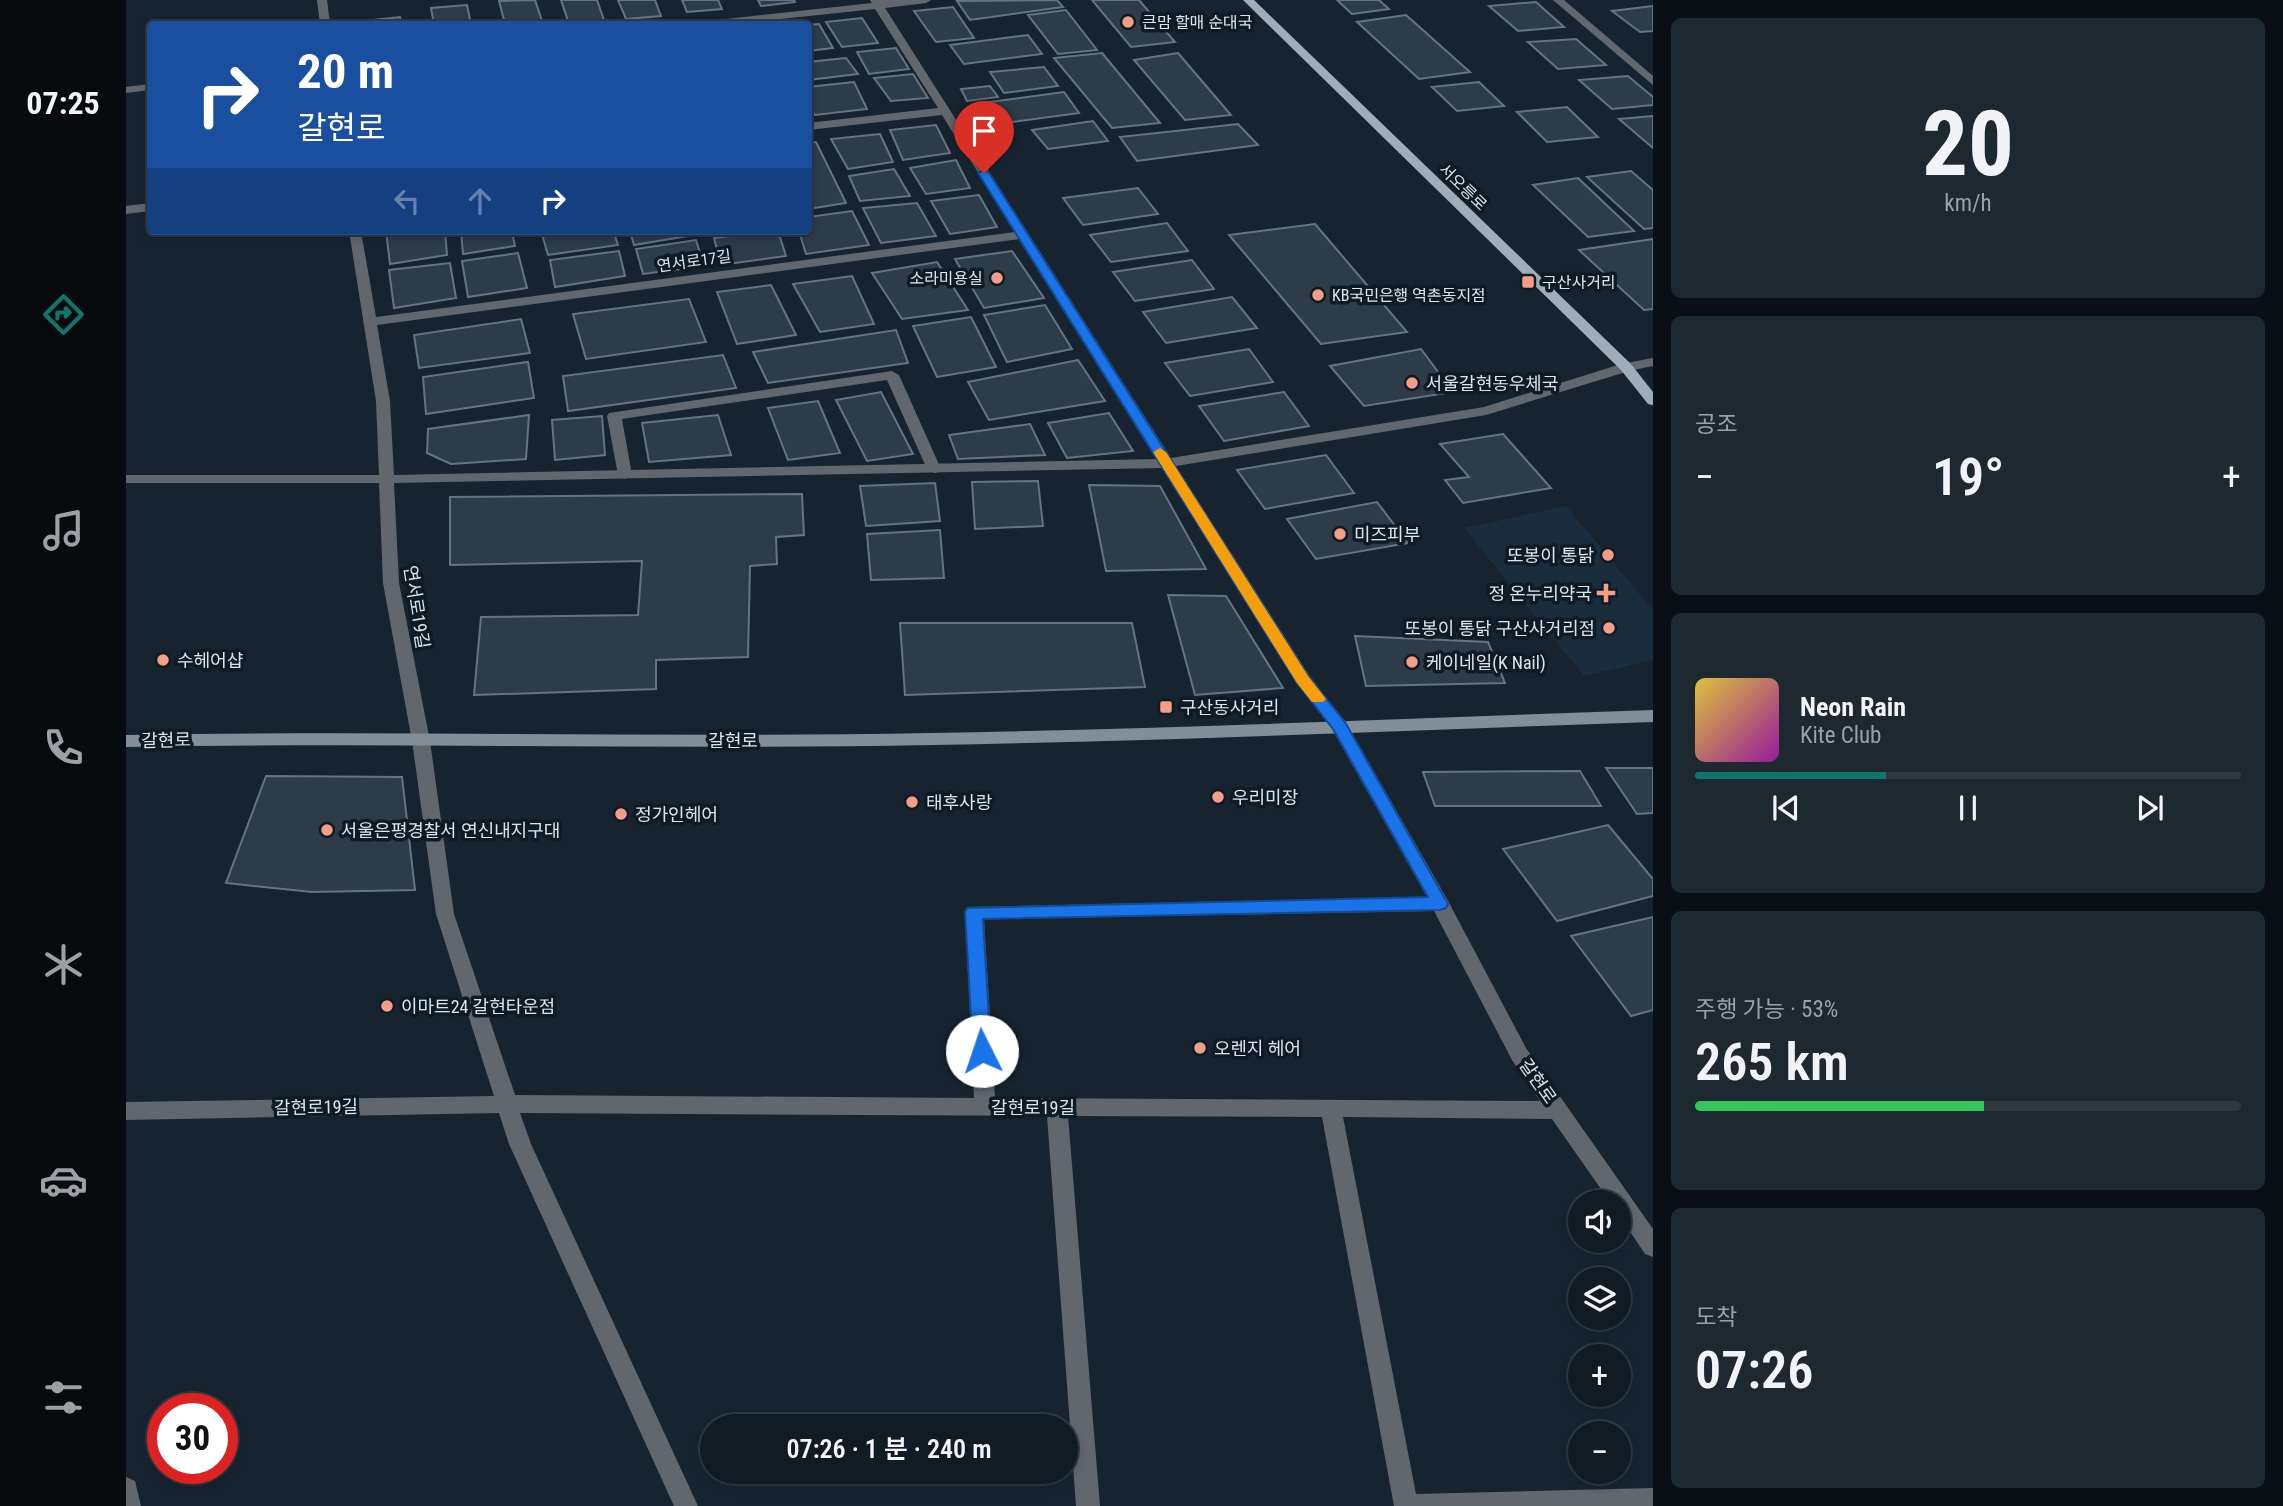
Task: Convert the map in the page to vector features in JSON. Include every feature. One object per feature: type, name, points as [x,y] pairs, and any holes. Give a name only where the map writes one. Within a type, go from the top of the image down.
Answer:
[{"type":"main road","name":"서오릉로","points":[[1248,0],[1626,367],[1653,401]]},
{"type":"main road","name":"갈현로","points":[[126,741],[278,738],[421,741],[932,739],[1653,716]]},
{"type":"street","points":[[322,0],[325,21]]},
{"type":"street","points":[[732,21],[877,3],[926,0]]},
{"type":"street","points":[[1558,0],[1653,82]]},
{"type":"street","points":[[877,3],[1303,679],[1339,726]]},
{"type":"street","points":[[126,90],[147,87]]},
{"type":"street","points":[[812,127],[944,111]]},
{"type":"street","points":[[126,210],[147,207]]},
{"type":"street","name":"연서로19길","points":[[356,235],[383,401],[391,583],[421,741]]},
{"type":"street","name":"연서로17길","points":[[370,322],[1023,235]]},
{"type":"street","points":[[126,479],[625,475],[1167,463],[1486,411],[1626,367],[1653,362]]},
{"type":"street","points":[[625,475],[614,416],[892,375],[934,469]]},
{"type":"street","name":"갈현로","points":[[1339,726],[1440,904],[1519,1054],[1653,1247]]},
{"type":"street","points":[[421,741],[445,914],[506,1104],[520,1144],[686,1506]]},
{"type":"street","points":[[985,1107],[974,912],[1440,904]]},
{"type":"street","name":"갈현로19길","points":[[126,1111],[506,1104],[1559,1110]]},
{"type":"street","points":[[1057,1107],[1088,1506]]},
{"type":"street","points":[[1331,1109],[1406,1506]]},
{"type":"street","points":[[126,1489],[129,1506]]},
{"type":"street","points":[[1415,1506],[1653,1500]]},
{"type":"shaded area","points":[[1566,506],[1653,610],[1653,660],[1584,676],[1464,528]]},
{"type":"building","points":[[535,0],[542,21],[504,21],[499,1]]},
{"type":"building","points":[[561,0],[597,0],[604,21],[568,21]]},
{"type":"building","points":[[618,0],[655,0],[661,16],[626,19]]},
{"type":"building","points":[[682,0],[718,0],[722,9],[687,12]]},
{"type":"building","points":[[758,0],[794,0],[795,2],[761,6]]},
{"type":"building","points":[[1057,0],[1063,7],[970,20],[957,1]]},
{"type":"building","points":[[1092,0],[1139,0],[1175,42],[1131,47]]},
{"type":"building","points":[[1337,0],[1379,0],[1389,9],[1352,14]]},
{"type":"building","points":[[1536,2],[1564,27],[1518,31],[1489,6]]},
{"type":"building","points":[[467,5],[470,21],[433,21],[431,8]]},
{"type":"building","points":[[1653,6],[1653,31],[1640,32],[1612,11]]},
{"type":"building","points":[[953,7],[974,38],[936,42],[914,11]]},
{"type":"building","points":[[1066,10],[1097,50],[1058,54],[1028,15]]},
{"type":"building","points":[[1406,15],[1470,72],[1419,79],[1357,22]]},
{"type":"building","points":[[400,17],[401,21],[365,21]]},
{"type":"building","points":[[862,18],[878,43],[842,47],[826,22]]},
{"type":"building","points":[[819,24],[833,48],[812,51],[812,25]]},
{"type":"building","points":[[1028,35],[1042,54],[964,64],[950,45]]},
{"type":"building","points":[[1576,39],[1606,65],[1558,69],[1528,42]]},
{"type":"building","points":[[896,48],[909,69],[869,74],[857,52]]},
{"type":"building","points":[[1102,53],[1160,123],[1112,128],[1054,58]]},
{"type":"building","points":[[1178,53],[1231,115],[1185,120],[1134,60]]},
{"type":"building","points":[[846,58],[858,74],[812,80],[812,62]]},
{"type":"building","points":[[1044,67],[1058,86],[1004,93],[990,72]]},
{"type":"building","points":[[913,74],[928,98],[891,101],[874,78]]},
{"type":"building","points":[[1628,76],[1653,97],[1653,105],[1612,109],[1579,80]]},
{"type":"building","points":[[854,82],[867,109],[815,115],[812,110],[812,87]]},
{"type":"building","points":[[1479,82],[1504,106],[1457,111],[1432,87]]},
{"type":"building","points":[[990,86],[998,97],[967,101],[961,89]]},
{"type":"building","points":[[1064,92],[1079,113],[998,124],[982,103]]},
{"type":"building","points":[[1567,107],[1598,137],[1547,142],[1517,112]]},
{"type":"building","points":[[1653,116],[1653,148],[1619,119]]},
{"type":"building","points":[[1093,121],[1108,141],[1048,149],[1032,130]]},
{"type":"building","points":[[1238,124],[1258,145],[1137,161],[1120,137]]},
{"type":"building","points":[[936,125],[950,153],[903,160],[890,130]]},
{"type":"building","points":[[880,134],[893,162],[848,169],[831,139]]},
{"type":"building","points":[[812,142],[816,142],[846,203],[812,208]]},
{"type":"building","points":[[956,160],[970,188],[926,194],[910,168]]},
{"type":"building","points":[[894,169],[910,196],[860,201],[849,176]]},
{"type":"building","points":[[1631,171],[1653,190],[1653,228],[1644,229],[1587,177]]},
{"type":"building","points":[[1578,178],[1634,231],[1588,237],[1533,185]]},
{"type":"building","points":[[1138,188],[1158,214],[1083,225],[1063,198]]},
{"type":"building","points":[[979,195],[997,227],[950,234],[931,201]]},
{"type":"building","points":[[917,203],[936,236],[881,243],[863,208]]},
{"type":"building","points":[[852,211],[869,245],[806,254],[800,235],[812,235],[812,216]]},
{"type":"building","points":[[1167,223],[1188,251],[1111,262],[1090,235]]},
{"type":"building","points":[[1315,224],[1407,332],[1321,344],[1229,235]]},
{"type":"building","points":[[386,235],[445,235],[447,255],[390,264]]},
{"type":"building","points":[[461,235],[513,235],[515,246],[463,254]]},
{"type":"building","points":[[542,235],[614,235],[618,245],[548,255]]},
{"type":"building","points":[[631,235],[694,235],[634,245]]},
{"type":"building","points":[[779,235],[786,256],[721,265],[714,238]]},
{"type":"building","points":[[1653,239],[1653,309],[1644,310],[1579,250]]},
{"type":"building","points":[[696,240],[704,266],[643,274],[636,249]]},
{"type":"building","points":[[619,251],[625,276],[555,287],[550,260]]},
{"type":"building","points":[[1012,251],[1044,298],[984,308],[955,259]]},
{"type":"building","points":[[518,253],[527,288],[468,297],[462,261]]},
{"type":"building","points":[[1192,260],[1214,289],[1135,301],[1113,272]]},
{"type":"building","points":[[937,262],[968,310],[902,319],[872,273]]},
{"type":"building","points":[[450,263],[456,298],[394,308],[389,270]]},
{"type":"building","points":[[852,276],[874,324],[820,332],[793,284]]},
{"type":"building","points":[[771,285],[796,335],[737,344],[717,292]]},
{"type":"building","points":[[1232,297],[1257,328],[1166,343],[1143,312]]},
{"type":"building","points":[[689,299],[706,342],[586,359],[573,314]]},
{"type":"building","points":[[1045,305],[1072,349],[1007,362],[984,315]]},
{"type":"building","points":[[971,317],[996,367],[937,377],[913,326]]},
{"type":"building","points":[[521,319],[530,353],[419,368],[414,335]]},
{"type":"building","points":[[896,330],[908,363],[768,383],[753,352]]},
{"type":"building","points":[[1249,349],[1273,382],[1190,396],[1165,363]]},
{"type":"building","points":[[1421,349],[1453,392],[1364,406],[1330,366]]},
{"type":"building","points":[[723,355],[736,388],[568,411],[563,376]]},
{"type":"building","points":[[1078,360],[1105,401],[989,420],[968,382]]},
{"type":"building","points":[[528,362],[534,398],[426,414],[423,377]]},
{"type":"building","points":[[881,392],[913,454],[867,461],[836,400]]},
{"type":"building","points":[[1284,392],[1309,426],[1224,441],[1199,406]]},
{"type":"building","points":[[818,401],[840,453],[788,460],[768,408]]},
{"type":"building","points":[[1109,413],[1133,451],[1067,458],[1048,423]]},
{"type":"building","points":[[529,415],[526,459],[451,464],[427,453],[428,429]]},
{"type":"building","points":[[718,415],[731,455],[649,462],[642,423]]},
{"type":"building","points":[[602,416],[605,455],[555,460],[552,420]]},
{"type":"building","points":[[1030,424],[1045,455],[958,459],[949,435]]},
{"type":"building","points":[[1503,434],[1551,488],[1463,503],[1445,480],[1469,477],[1440,444]]},
{"type":"building","points":[[1326,455],[1354,493],[1265,509],[1237,470]]},
{"type":"building","points":[[1038,481],[1043,526],[975,529],[972,482]]},
{"type":"building","points":[[935,483],[940,521],[866,526],[860,486]]},
{"type":"building","points":[[1089,485],[1160,486],[1206,569],[1106,571]]},
{"type":"building","points":[[802,494],[804,535],[776,537],[777,564],[750,566],[748,657],[656,660],[656,689],[474,695],[481,617],[638,615],[642,561],[450,565],[450,497]]},
{"type":"building","points":[[1377,502],[1408,543],[1316,559],[1287,519]]},
{"type":"building","points":[[940,530],[944,578],[871,580],[867,534]]},
{"type":"building","points":[[1168,595],[1226,596],[1283,688],[1195,695]]},
{"type":"building","points":[[900,623],[1132,623],[1145,687],[905,695]]},
{"type":"building","points":[[1355,636],[1488,642],[1505,683],[1366,686]]},
{"type":"building","points":[[1606,768],[1653,768],[1653,813],[1637,814]]},
{"type":"building","points":[[1580,771],[1601,806],[1435,806],[1423,772]]},
{"type":"building","name":"서울은평경찰서 연신내지구대","points":[[266,776],[402,777],[415,890],[312,892],[226,883]]},
{"type":"building","points":[[1608,825],[1653,879],[1653,896],[1557,921],[1503,849]]},
{"type":"building","points":[[1653,917],[1653,1010],[1631,1016],[1571,936]]},
{"type":"slow traffic","points":[[1160,452],[1318,699]]},
{"type":"place","name":"큰맘 할매 순대국","points":[[1128,22]]},
{"type":"place","name":"소라미용실","points":[[997,278]]},
{"type":"place","name":"구산사거리","points":[[1528,282]]},
{"type":"place","name":"KB국민은행 역촌동지점","points":[[1318,295]]},
{"type":"place","name":"서울갈현동우체국","points":[[1412,383]]},
{"type":"place","name":"미즈피부","points":[[1340,534]]},
{"type":"place","name":"또봉이 통닭","points":[[1608,555]]},
{"type":"place","name":"정 온누리약국","points":[[1606,593]]},
{"type":"place","name":"또봉이 통닭 구산사거리점","points":[[1609,628]]},
{"type":"place","name":"수헤어샵","points":[[163,660]]},
{"type":"place","name":"케이네일(K Nail)","points":[[1412,662]]},
{"type":"place","name":"구산동사거리","points":[[1166,707]]},
{"type":"place","name":"우리미장","points":[[1218,797]]},
{"type":"place","name":"태후사랑","points":[[912,802]]},
{"type":"place","name":"정가인헤어","points":[[621,814]]},
{"type":"place","name":"서울은평경찰서 연신내지구대","points":[[327,830]]},
{"type":"place","name":"이마트24 갈현타운점","points":[[387,1006]]},
{"type":"place","name":"오렌지 헤어","points":[[1200,1048]]},
{"type":"route","points":[[982,1051],[974,912],[1440,904],[1339,726],[1303,679],[984,173]]}]
